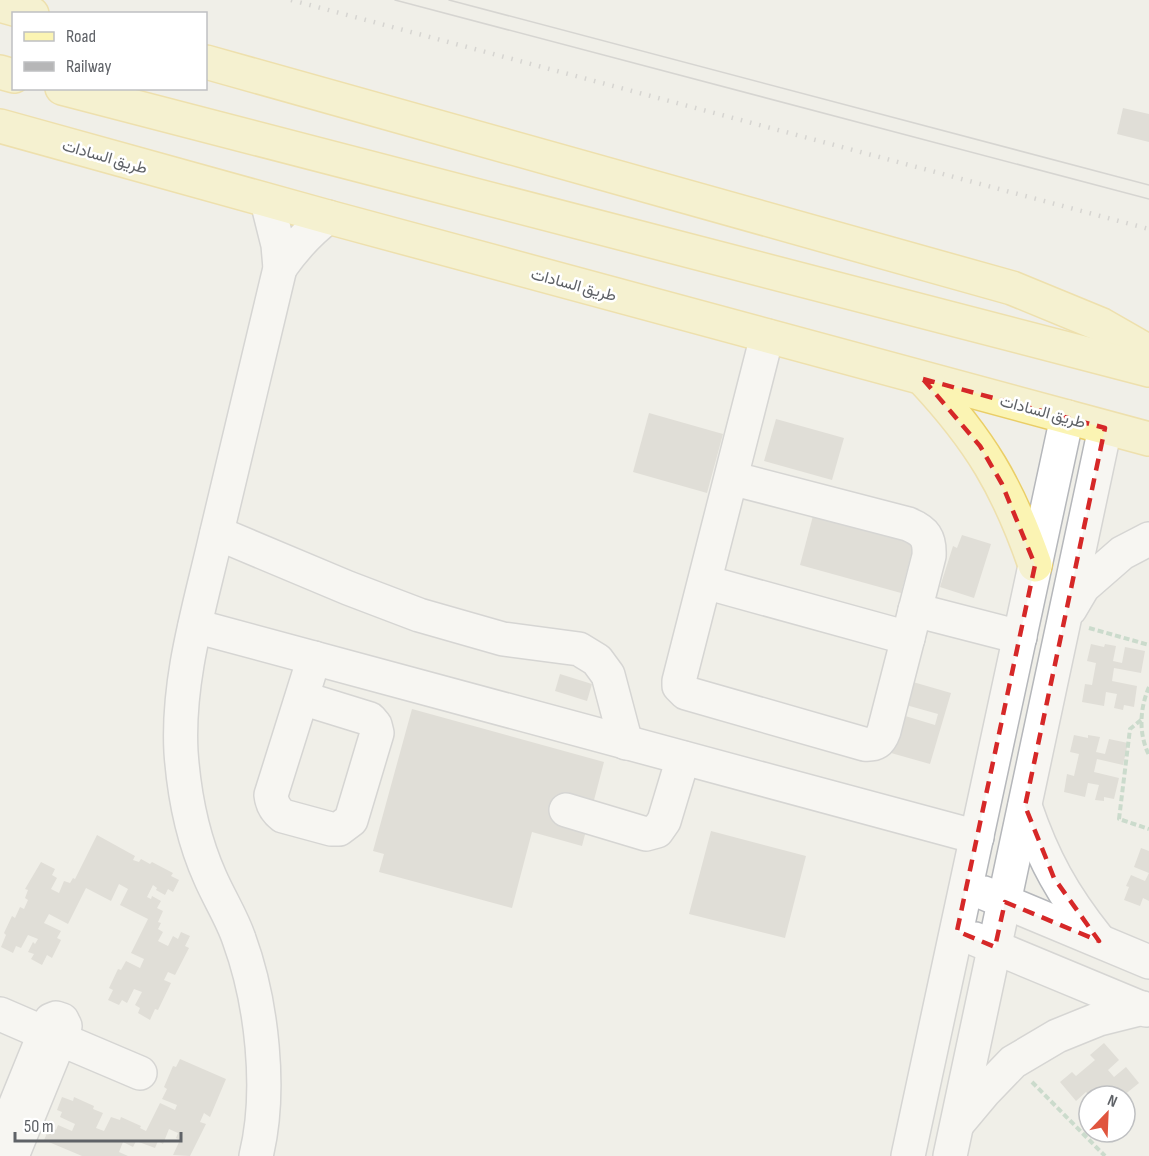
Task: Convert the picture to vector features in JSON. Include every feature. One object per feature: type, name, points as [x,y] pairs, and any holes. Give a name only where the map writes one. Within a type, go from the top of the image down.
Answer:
[{"type":"main road","points":[[0,5],[25,12]]},
{"type":"main road","points":[[207,62],[1012,288],[1058,305],[1149,352]]},
{"type":"main road","points":[[70,90],[1149,370]]},
{"type":"main road","name":"طريق السادات","points":[[0,126],[327,218],[1149,439]]},
{"type":"main road","points":[[923,379],[953,411],[1002,484],[1021,524],[1035,565]]},
{"type":"street","points":[[256,1156],[259,1144],[264,1074],[258,1005],[239,938],[209,875],[193,825],[181,752],[183,688],[195,626],[280,268],[278,245],[267,201]]},
{"type":"street","points":[[280,268],[293,249],[327,218]]},
{"type":"street","points":[[731,478],[908,524],[922,529],[930,542],[929,556],[881,740],[873,745],[681,690],[680,681],[731,478],[767,336]]},
{"type":"street","points":[[908,1156],[1067,417]]},
{"type":"street","points":[[953,1141],[1105,428]]},
{"type":"street","points":[[217,533],[419,615],[503,639],[579,649],[597,660],[608,675],[626,743]]},
{"type":"street","points":[[1064,621],[1083,587],[1122,553],[1149,539]]},
{"type":"street","points":[[705,582],[912,624],[1020,637]]},
{"type":"street","points":[[195,626],[977,837]]},
{"type":"street","points":[[302,698],[314,658]]},
{"type":"street","points":[[566,810],[646,834],[657,831],[664,821],[683,758]]},
{"type":"street","points":[[1025,806],[1037,842],[1054,878],[1099,941]]},
{"type":"street","points":[[966,886],[1149,962]]},
{"type":"street","points":[[957,931],[1146,1009]]},
{"type":"street","points":[[953,1141],[985,1091],[1013,1062],[1057,1036],[1099,1019],[1146,1009]]},
{"type":"street","points":[[0,1014],[140,1072]]},
{"type":"street","points":[[0,1143],[52,1036]]},
{"type":"street","points":[[13,1156],[52,1036]]},
{"type":"path","points":[[1064,621],[1149,645]]},
{"type":"path","points":[[1149,687],[1143,704],[1141,720],[1149,755]]},
{"type":"path","points":[[1141,720],[1130,729],[1119,819],[1149,829]]},
{"type":"path","points":[[1013,1062],[1105,1156]]},
{"type":"highlighted area","points":[[923,379],[1105,428],[1025,806],[1054,878],[1099,941],[1005,902],[995,947],[957,931],[1035,565],[1002,484],[980,446]]},
{"type":"building","points":[[1123,108],[1149,114],[1149,142],[1117,134]]},
{"type":"building","points":[[649,413],[723,434],[707,493],[633,472]]},
{"type":"building","points":[[776,419],[844,438],[832,480],[764,461]]},
{"type":"building","points":[[814,512],[915,540],[901,593],[800,565]]},
{"type":"building","points":[[962,535],[991,544],[974,598],[940,587],[953,546],[957,548]]},
{"type":"building","points":[[1091,644],[1104,647],[1105,644],[1116,646],[1113,661],[1122,663],[1125,647],[1145,651],[1141,673],[1114,668],[1112,681],[1137,686],[1134,707],[1124,705],[1123,710],[1114,708],[1117,694],[1106,692],[1104,706],[1082,702],[1085,684],[1092,685],[1096,663],[1087,661]]},
{"type":"building","points":[[560,674],[592,684],[587,701],[555,691]]},
{"type":"building","points":[[913,682],[951,693],[930,764],[891,753],[902,715],[935,725],[938,714],[906,705]]},
{"type":"building","points":[[412,709],[604,762],[582,846],[532,832],[512,908],[379,872],[384,854],[373,851]]},
{"type":"building","points":[[1074,735],[1088,738],[1088,735],[1100,737],[1096,752],[1105,754],[1109,739],[1128,743],[1123,765],[1097,759],[1094,772],[1119,778],[1114,799],[1104,797],[1104,801],[1095,800],[1099,785],[1088,783],[1085,797],[1064,792],[1067,774],[1074,776],[1079,754],[1070,752]]},
{"type":"building","points":[[711,831],[806,856],[785,938],[689,914]]},
{"type":"building","points":[[97,835],[135,856],[133,860],[139,862],[141,859],[150,864],[152,862],[173,873],[171,876],[179,880],[173,892],[168,889],[165,895],[156,890],[157,888],[153,885],[147,897],[151,899],[152,896],[161,901],[157,908],[163,911],[158,922],[161,923],[158,929],[163,932],[158,941],[168,946],[173,936],[178,939],[181,932],[190,936],[185,946],[189,948],[175,975],[168,972],[164,980],[171,983],[158,1010],[155,1009],[150,1020],[138,1013],[140,1008],[135,1005],[142,992],[134,989],[127,1003],[122,1000],[119,1005],[108,1000],[113,990],[109,988],[118,969],[121,970],[126,961],[140,968],[144,959],[131,953],[148,919],[120,905],[128,889],[119,884],[111,901],[86,888],[68,924],[49,914],[44,923],[61,931],[57,938],[61,940],[52,958],[47,955],[42,965],[31,959],[34,954],[28,952],[33,942],[35,944],[38,939],[28,935],[21,948],[16,946],[13,953],[1,947],[6,935],[4,933],[12,916],[15,918],[20,907],[24,909],[28,900],[25,898],[28,890],[25,889],[41,862],[55,869],[52,875],[57,878],[51,889],[59,893],[64,881],[70,883],[73,878],[75,879]]},
{"type":"building","points":[[1141,848],[1149,851],[1149,873],[1134,867]]},
{"type":"building","points":[[1149,873],[1149,901],[1143,898],[1140,906],[1124,900],[1129,887],[1126,886],[1131,875],[1145,881]]},
{"type":"building","points":[[1104,1043],[1119,1060],[1108,1070],[1114,1077],[1126,1067],[1139,1083],[1077,1084],[1076,1101],[1060,1082],[1072,1072],[1076,1076],[1095,1060],[1090,1055]]},
{"type":"building","points":[[180,1059],[226,1079],[210,1117],[204,1113],[200,1122],[206,1124],[190,1156],[173,1155],[180,1140],[176,1138],[178,1133],[169,1129],[163,1144],[158,1141],[155,1148],[136,1141],[133,1147],[123,1142],[119,1152],[128,1156],[82,1156],[44,1140],[50,1127],[56,1130],[58,1125],[72,1131],[75,1124],[60,1117],[62,1112],[57,1110],[62,1097],[73,1101],[74,1097],[103,1113],[96,1128],[104,1131],[111,1117],[120,1120],[121,1117],[141,1126],[140,1128],[146,1131],[160,1103],[175,1110],[177,1105],[162,1099],[167,1089],[164,1087],[173,1066],[176,1067]]},
{"type":"tram line","points":[[395,0],[1149,199]]},
{"type":"tram line","points":[[449,0],[1149,185]]},
{"type":"railway","points":[[291,0],[1149,229]]}]
